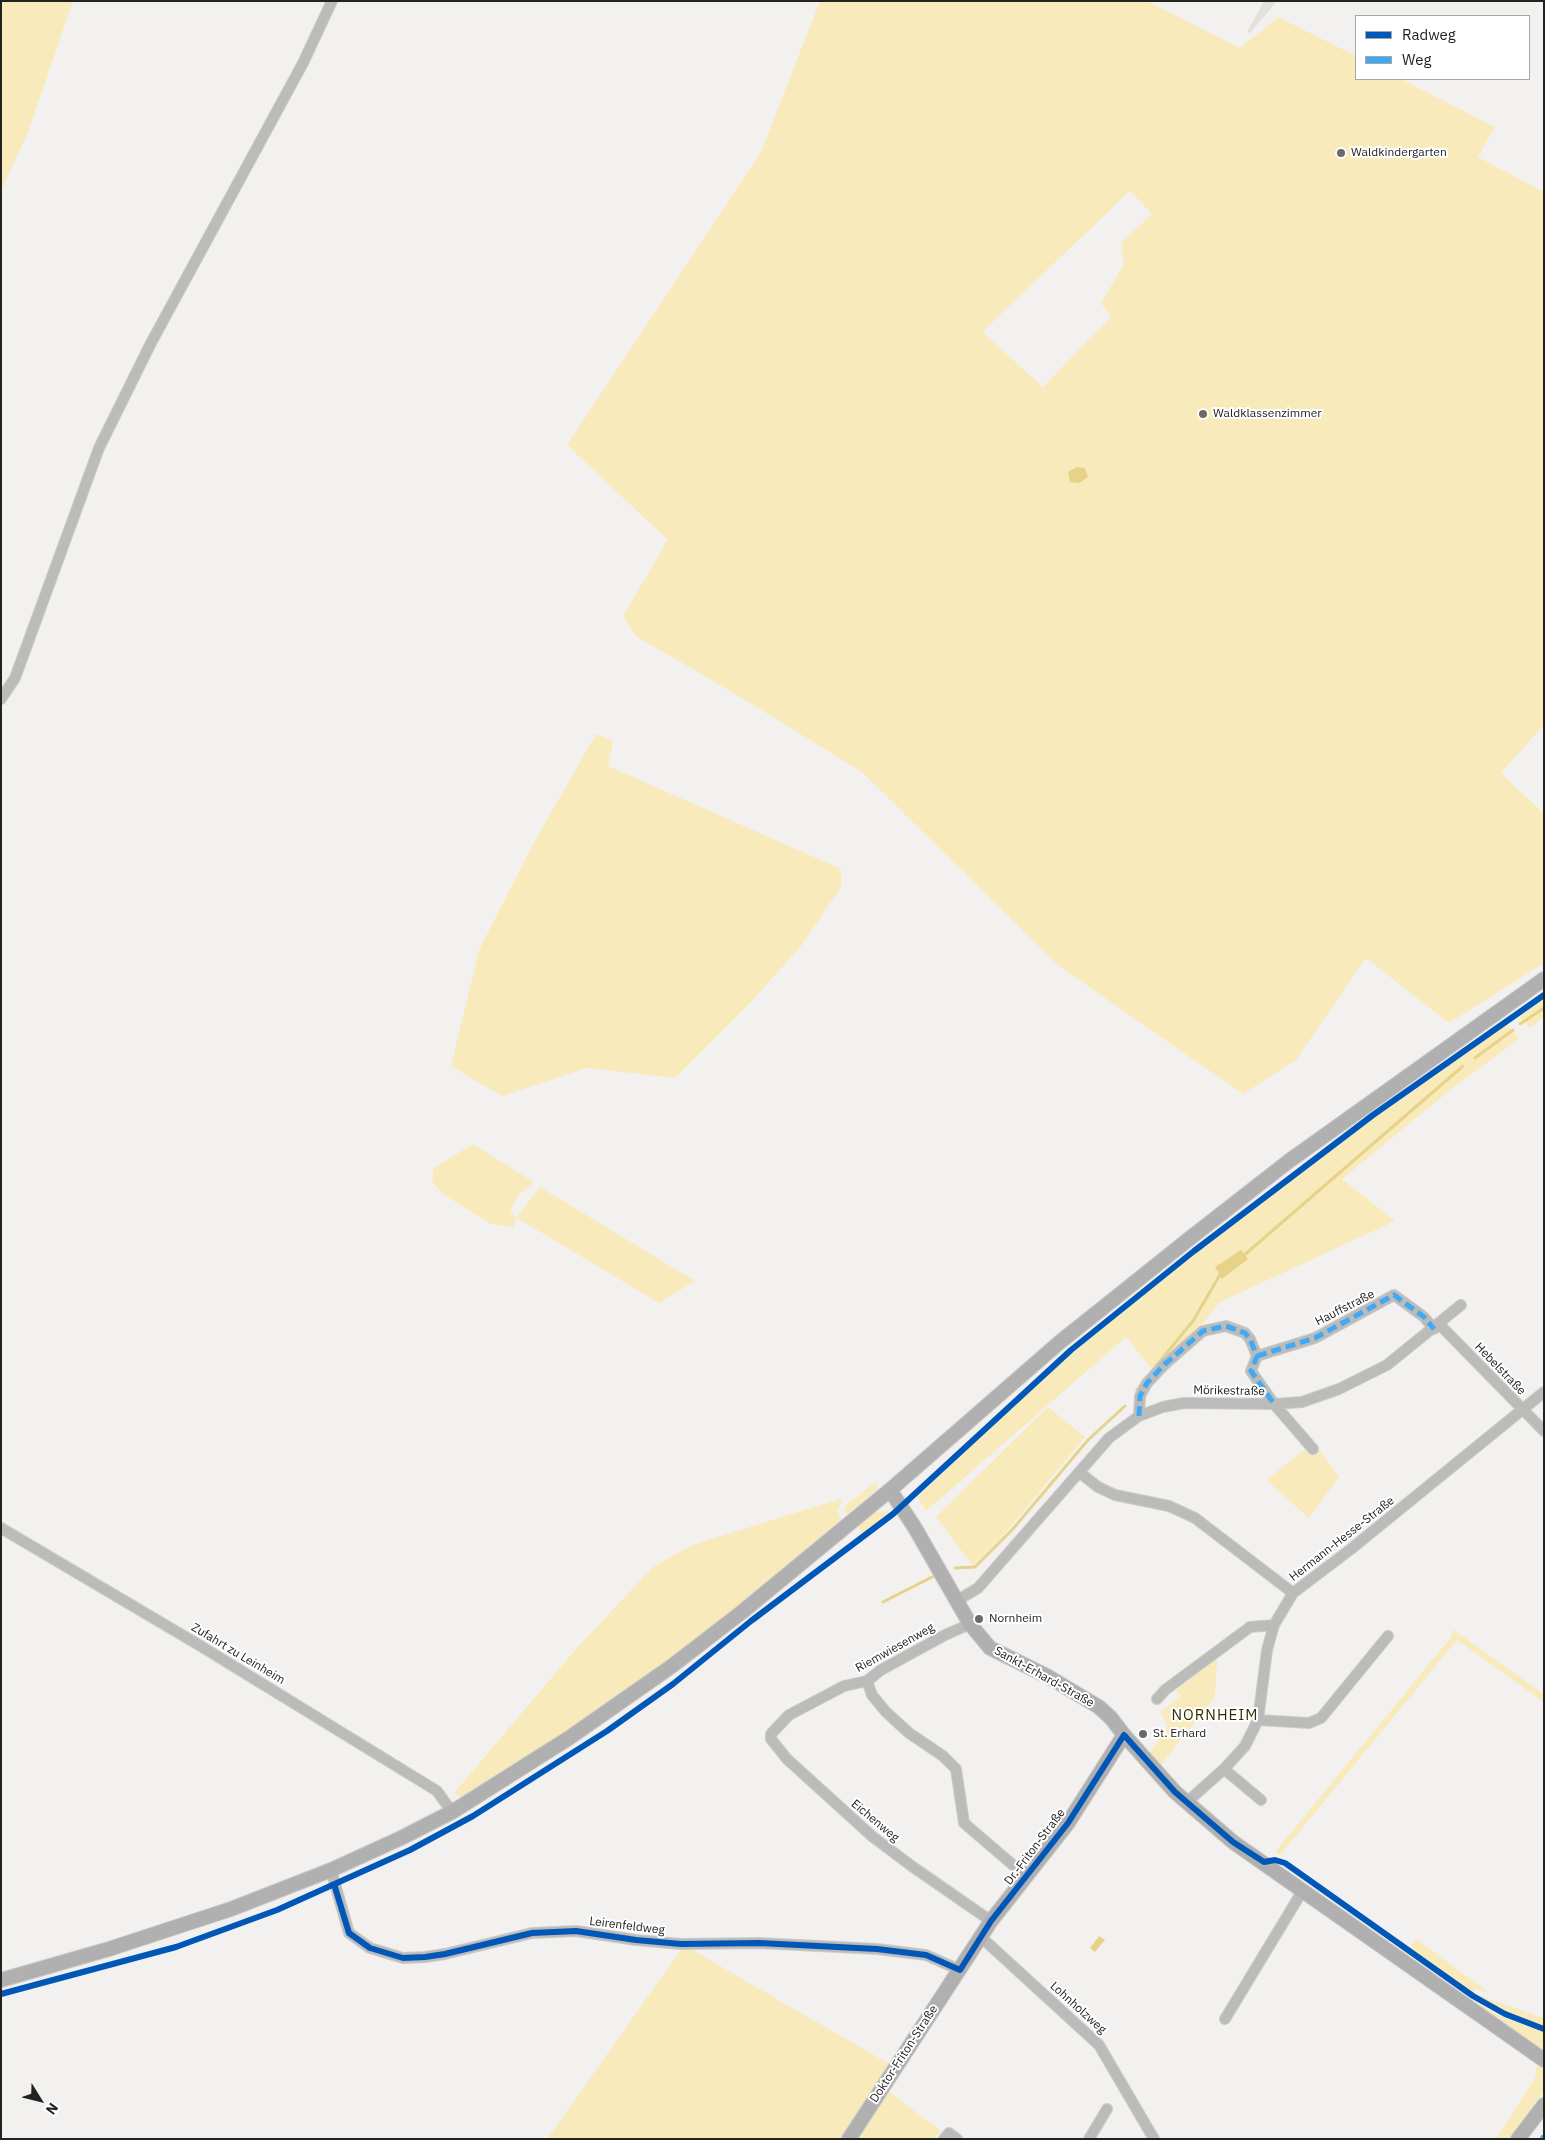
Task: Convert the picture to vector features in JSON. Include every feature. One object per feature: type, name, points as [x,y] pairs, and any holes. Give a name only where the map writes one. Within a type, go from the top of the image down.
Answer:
[{"type":"main road","points":[[1,1980],[109,1949],[221,1912],[331,1870],[452,1812],[570,1738],[672,1666],[890,1490],[1060,1342],[1196,1233],[1289,1161],[1544,979]]},
{"type":"main road","name":"Sankt-Erhard-Straße","points":[[890,1490],[958,1600],[970,1624],[993,1649],[1090,1700],[1111,1718],[1154,1770],[1233,1842],[1544,2060]]},
{"type":"main road","name":"Dr.-Friton-Straße","points":[[960,1970],[992,1921],[1068,1823],[1124,1735]]},
{"type":"main road","name":"Doktor-Friton-Straße","points":[[849,2139],[960,1970]]},
{"type":"main road","points":[[1518,2139],[1544,2104]]},
{"type":"street","points":[[1,700],[15,678],[99,448],[151,343],[303,63],[332,1]]},
{"type":"street","name":"Hauffstraße","points":[[1257,1356],[1324,1334],[1394,1295],[1437,1326]]},
{"type":"street","name":"Mörikestraße","points":[[958,1600],[978,1588],[1109,1438],[1138,1416],[1163,1407],[1184,1403],[1274,1404],[1302,1402],[1339,1389],[1387,1365],[1461,1305]]},
{"type":"street","points":[[1138,1416],[1140,1396],[1147,1383],[1183,1347],[1203,1331],[1226,1326],[1245,1333],[1250,1339],[1257,1356],[1251,1371],[1274,1404],[1313,1449]]},
{"type":"street","name":"Hebelstraße","points":[[1437,1326],[1544,1431]]},
{"type":"street","name":"Hermann-Hesse-Straße","points":[[1187,1802],[1224,1769],[1245,1746],[1258,1720],[1267,1650],[1274,1625],[1293,1593],[1544,1392]]},
{"type":"street","points":[[1079,1472],[1098,1488],[1115,1495],[1169,1506],[1195,1518],[1293,1593]]},
{"type":"street","name":"Zufahrt zu Leinheim","points":[[1,1528],[199,1644],[437,1791],[452,1812]]},
{"type":"street","name":"Riemwiesenweg","points":[[781,1722],[789,1715],[844,1686],[867,1682],[882,1670],[945,1635],[970,1624]]},
{"type":"street","points":[[1157,1699],[1165,1690],[1250,1627],[1274,1625]]},
{"type":"street","points":[[1258,1720],[1309,1723],[1321,1718],[1388,1636]]},
{"type":"street","points":[[867,1682],[872,1695],[886,1712],[910,1733],[943,1756],[956,1769],[964,1823],[1027,1878]]},
{"type":"street","name":"Eichenweg","points":[[781,1722],[771,1734],[772,1739],[787,1759],[873,1837],[992,1921]]},
{"type":"street","points":[[1224,1769],[1261,1800]]},
{"type":"street","name":"Leirenfeldweg","points":[[331,1870],[349,1933],[370,1948],[403,1958],[445,1954],[532,1933],[576,1931],[636,1940],[681,1944],[759,1943],[876,1948],[926,1955],[960,1970]]},
{"type":"street","points":[[1225,2019],[1303,1890]]},
{"type":"street","name":"Lohnholzweg","points":[[981,1937],[1099,2045],[1154,2139]]},
{"type":"street","points":[[1089,2139],[1107,2109]]},
{"type":"shaded area","points":[[1,1],[73,1],[28,132],[1,191]]},
{"type":"shaded area","points":[[820,1],[1147,1],[1240,48],[1278,17],[1355,56],[1355,80],[1403,80],[1495,127],[1478,157],[1544,192],[1544,725],[1501,773],[1544,814],[1544,963],[1449,1023],[1366,958],[1296,1060],[1243,1094],[1059,966],[862,772],[742,698],[636,636],[623,616],[668,540],[567,445],[761,152]],"holes":[[[1130,191],[1152,214],[1121,243],[1124,264],[1101,303],[1111,317],[1043,387],[982,332]]]},
{"type":"shaded area","points":[[1264,1],[1277,1],[1250,33],[1247,32]]},
{"type":"shaded area","points":[[1077,467],[1085,468],[1088,477],[1079,483],[1070,482],[1068,472]]},
{"type":"shaded area","points":[[596,734],[613,741],[608,766],[841,869],[841,887],[801,946],[751,1002],[675,1078],[587,1068],[502,1096],[451,1066],[479,950],[532,846]]},
{"type":"shaded area","points":[[1544,999],[1544,1017],[1530,1028],[1518,1016]]},
{"type":"shaded area","points":[[1507,1023],[1519,1039],[1454,1087],[1342,1179],[1395,1221],[1220,1302],[1200,1327],[1151,1368],[1126,1337],[926,1511],[917,1497],[1056,1367],[1165,1276],[1371,1120]]},
{"type":"shaded area","points":[[473,1144],[534,1182],[518,1195],[510,1212],[516,1218],[540,1187],[695,1281],[659,1303],[517,1218],[513,1227],[491,1224],[443,1194],[432,1182],[434,1168]]},
{"type":"shaded area","points":[[1241,1250],[1248,1259],[1222,1279],[1215,1267]]},
{"type":"shaded area","points":[[1048,1407],[1085,1437],[1002,1537],[973,1566],[936,1517]]},
{"type":"shaded area","points":[[1310,1445],[1317,1446],[1339,1477],[1309,1518],[1266,1480]]},
{"type":"shaded area","points":[[877,1481],[877,1489],[848,1514],[844,1512],[845,1506]]},
{"type":"shaded area","points":[[840,1499],[842,1502],[837,1510],[841,1519],[770,1581],[634,1688],[463,1798],[454,1793],[576,1649],[653,1567],[692,1545]]},
{"type":"shaded area","points":[[887,1511],[890,1513],[863,1534],[858,1527],[875,1512]]},
{"type":"shaded area","points":[[1452,1629],[1544,1694],[1544,1702],[1457,1640],[1280,1855],[1275,1852],[1452,1636]]},
{"type":"shaded area","points":[[1217,1659],[1215,1697],[1160,1766],[1150,1752],[1167,1729],[1166,1721],[1160,1712],[1181,1696],[1176,1690]]},
{"type":"shaded area","points":[[1099,1936],[1105,1940],[1095,1952],[1090,1948]]},
{"type":"shaded area","points":[[1416,1939],[1487,1991],[1476,1989],[1471,1994],[1409,1949]]},
{"type":"shaded area","points":[[683,1947],[697,1947],[694,1951],[891,2065],[841,2139],[547,2139]]},
{"type":"shaded area","points":[[1480,1996],[1544,2018],[1544,2028],[1507,2014],[1479,1998]]},
{"type":"shaded area","points":[[1476,2002],[1500,2016],[1544,2032],[1544,2051],[1474,2003]]},
{"type":"shaded area","points":[[1537,2064],[1544,2071],[1544,2091],[1509,2139],[1496,2139],[1535,2078]]},
{"type":"shaded area","points":[[888,2091],[941,2131],[935,2139],[858,2139]]},
{"type":"waterway","points":[[1520,1024],[1544,1008]]},
{"type":"waterway","points":[[1475,1058],[1513,1030]]},
{"type":"waterway","points":[[1242,1257],[1463,1066]]},
{"type":"waterway","points":[[1151,1372],[1193,1321],[1221,1273]]},
{"type":"waterway","points":[[1137,1390],[1143,1382]]},
{"type":"waterway","points":[[955,1568],[975,1567],[1012,1530],[1088,1440],[1125,1406]]},
{"type":"waterway","points":[[883,1602],[936,1575]]},
{"type":"marked path","points":[[1257,1356],[1315,1338],[1394,1295],[1424,1317],[1434,1329]]},
{"type":"marked path","points":[[1139,1416],[1140,1396],[1147,1383],[1165,1364],[1203,1331],[1226,1326],[1245,1333],[1250,1339],[1257,1356],[1251,1371],[1274,1404]]},
{"type":"cycle path","points":[[1,1994],[176,1947],[277,1910],[410,1850],[473,1816],[607,1731],[673,1684],[751,1621],[893,1514],[1071,1350],[1194,1251],[1373,1115],[1544,995]]},
{"type":"cycle path","points":[[334,1884],[349,1933],[370,1948],[403,1958],[445,1954],[532,1933],[576,1931],[636,1940],[681,1944],[759,1943],[877,1949],[926,1955],[960,1970],[991,1921],[1068,1823],[1124,1735],[1175,1792],[1233,1842],[1264,1862],[1275,1860],[1285,1863],[1473,1996],[1505,2014],[1544,2029]]},
{"type":"place","name":"Waldkindergarten","points":[[1341,153]]},
{"type":"place","name":"Waldklassenzimmer","points":[[1203,414]]},
{"type":"place","name":"Nornheim","points":[[979,1619]]},
{"type":"place","name":"St. Erhard","points":[[1143,1734]]},
{"type":"district","name":"NORNHEIM","points":[[1215,1716]]}]
